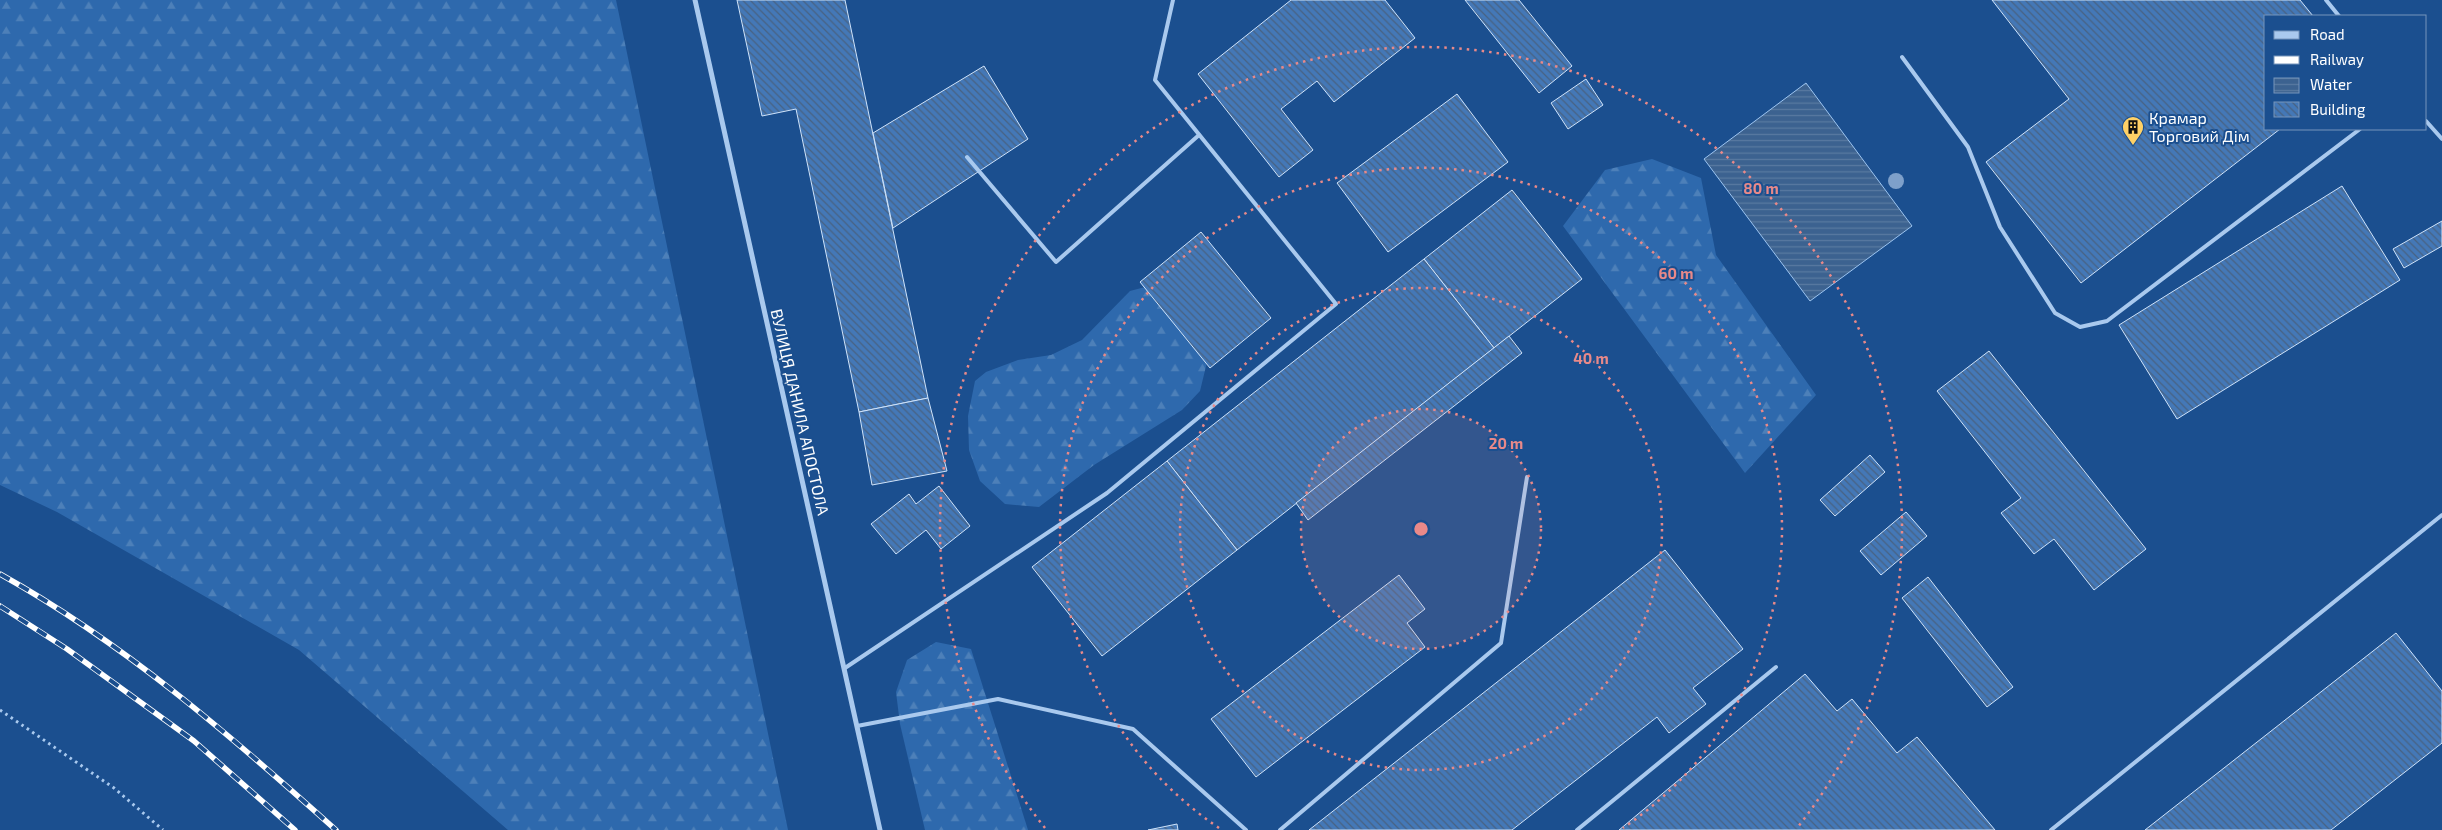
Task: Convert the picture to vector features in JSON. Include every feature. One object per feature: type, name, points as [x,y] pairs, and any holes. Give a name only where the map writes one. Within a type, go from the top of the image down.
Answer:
[{"type":"street","name":"ВУЛИЦЯ ДАНИЛА АПОСТОЛА","points":[[695,0],[880,830]]},
{"type":"lane","points":[[845,668],[1107,493],[1336,304],[1155,80],[1174,0]]},
{"type":"lane","points":[[2326,0],[2338,15]]},
{"type":"lane","points":[[1902,57],[1968,147],[2000,227],[2055,313],[2080,327],[2108,321],[2359,130]]},
{"type":"lane","points":[[2427,122],[2442,139]]},
{"type":"lane","points":[[967,157],[1056,262],[1199,135]]},
{"type":"lane","points":[[1280,830],[1501,643],[1527,477]]},
{"type":"lane","points":[[2051,830],[2442,515]]},
{"type":"lane","points":[[1577,830],[1776,667]]},
{"type":"lane","points":[[857,726],[998,699],[1133,729],[1246,830]]},
{"type":"path","points":[[0,710],[114,788],[163,830]]},
{"type":"green space","points":[[0,0],[616,0],[788,830],[508,830],[299,650],[57,512],[0,485]]},
{"type":"green space","points":[[1652,159],[1701,178],[1716,255],[1816,395],[1745,473],[1563,226],[1605,170]]},
{"type":"green space","points":[[1164,282],[1208,358],[1200,391],[1182,410],[1094,465],[1039,507],[1005,504],[980,481],[969,450],[968,416],[975,381],[986,372],[1018,360],[1051,355],[1082,340],[1130,291]]},
{"type":"green space","points":[[936,642],[971,649],[1028,830],[925,830],[900,724],[896,692],[907,660]]},
{"type":"water","points":[[1806,83],[1912,226],[1810,301],[1704,159]]},
{"type":"building","points":[[737,0],[845,0],[928,398],[859,412],[796,109],[762,116]]},
{"type":"building","points":[[1291,0],[1385,0],[1415,38],[1334,102],[1317,81],[1281,109],[1313,150],[1279,177],[1198,74]]},
{"type":"building","points":[[1465,0],[1519,0],[1572,66],[1539,93]]},
{"type":"building","name":"Крамар Торговий Дім","points":[[1992,0],[2300,0],[2312,15],[2264,15],[2264,130],[2279,130],[2081,283],[1986,162],[2069,99]]},
{"type":"building","points":[[984,66],[1028,139],[893,228],[873,133]]},
{"type":"building","points":[[1586,79],[1603,105],[1568,129],[1551,103]]},
{"type":"building","points":[[1457,94],[1508,162],[1388,252],[1337,183]]},
{"type":"building","points":[[2342,186],[2400,280],[2177,419],[2119,325]]},
{"type":"building","points":[[1512,190],[1582,279],[1494,348],[1424,259]]},
{"type":"building","points":[[2442,221],[2442,246],[2404,268],[2393,249]]},
{"type":"building","points":[[1201,232],[1271,318],[1210,368],[1140,282]]},
{"type":"building","points":[[1424,259],[1494,348],[1237,550],[1167,461]]},
{"type":"building","points":[[1509,336],[1522,353],[1308,520],[1296,503]]},
{"type":"building","points":[[1989,351],[2146,549],[2094,590],[2054,539],[2034,554],[2001,513],[2021,498],[1937,391]]},
{"type":"building","points":[[928,398],[947,471],[872,485],[859,412]]},
{"type":"building","points":[[1870,455],[1885,472],[1835,516],[1820,500]]},
{"type":"building","points":[[1167,461],[1237,550],[1102,656],[1032,567]]},
{"type":"building","points":[[939,486],[970,526],[941,549],[926,530],[896,554],[871,524],[909,494],[916,504]]},
{"type":"building","points":[[1906,512],[1927,536],[1881,575],[1860,551]]},
{"type":"building","points":[[1665,550],[1743,649],[1693,688],[1706,704],[1669,733],[1657,717],[1512,830],[1309,830]]},
{"type":"building","points":[[1399,575],[1425,609],[1407,623],[1425,647],[1256,777],[1211,719]]},
{"type":"building","points":[[1928,577],[2013,687],[1987,707],[1902,598]]},
{"type":"building","points":[[2396,633],[2442,691],[2442,743],[2331,830],[2145,830]]},
{"type":"building","points":[[1805,674],[1837,711],[1852,699],[1897,753],[1917,737],[1995,830],[1619,830]]},
{"type":"building","points":[[1177,824],[1178,830],[1148,830]]},
{"type":"railway","points":[[0,574],[46,601],[133,661],[257,760],[336,830]]},
{"type":"railway","points":[[0,606],[67,649],[194,741],[295,830]]},
{"type":"place","name":"Крамар Торговий Дім","points":[[2133,146]]}]
